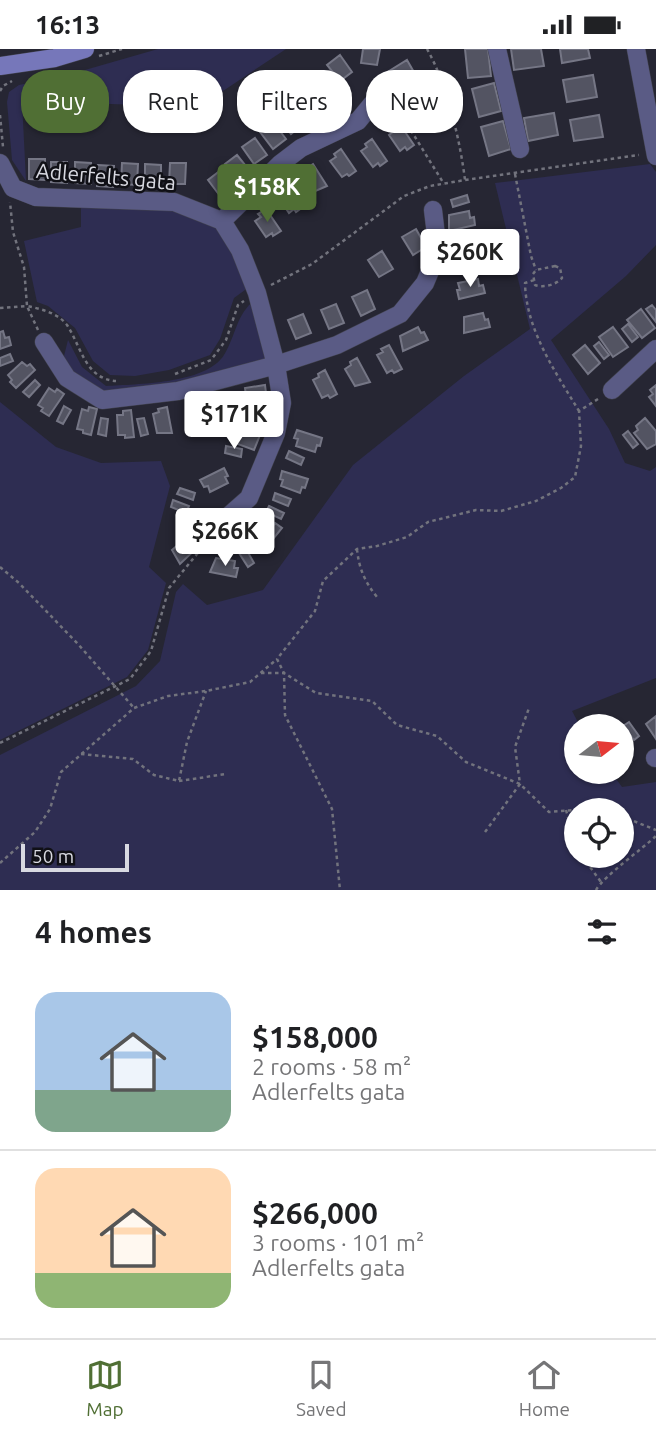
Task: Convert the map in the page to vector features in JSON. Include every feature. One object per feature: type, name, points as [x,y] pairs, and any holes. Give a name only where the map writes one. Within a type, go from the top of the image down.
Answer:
[{"type":"street","points":[[0,66],[55,58],[85,49]]},
{"type":"street","points":[[498,49],[520,149]]},
{"type":"street","points":[[636,49],[649,84],[655,155]]},
{"type":"street","points":[[224,520],[249,498],[276,433],[282,403],[276,365],[257,293],[240,250],[222,221],[300,148],[358,121],[366,111]]},
{"type":"street","name":"Adlerfelts gata","points":[[0,163],[13,188],[36,197],[174,202],[222,221]]},
{"type":"street","points":[[44,342],[67,378],[102,400],[178,391],[276,365],[337,345],[400,314],[425,283],[438,252],[433,210]]},
{"type":"street","points":[[612,390],[656,349]]},
{"type":"path","points":[[427,49],[436,65],[461,151],[465,180]]},
{"type":"path","points":[[413,133],[444,184]]},
{"type":"path","points":[[166,378],[211,359],[226,340],[238,305],[312,264],[404,195],[465,180],[655,155]]},
{"type":"path","points":[[515,174],[536,269]]},
{"type":"path","points":[[13,188],[9,195],[24,267],[27,306],[44,342]]},
{"type":"path","points":[[555,266],[560,268],[562,278],[559,283],[541,287],[535,285],[533,274],[536,269],[555,266]]},
{"type":"path","points":[[0,863],[35,832],[50,809],[61,772],[134,708],[168,696],[250,683],[276,659],[315,611],[323,580],[357,549],[407,537],[428,522],[476,510],[502,512],[536,501],[575,477],[582,446],[579,411],[545,354],[534,324],[525,283],[534,280]]},
{"type":"path","points":[[0,308],[27,306],[47,310],[66,323],[85,363],[107,380],[119,381]]},
{"type":"path","points":[[579,411],[612,390]]},
{"type":"path","points":[[0,743],[130,679],[151,651],[169,588],[224,520]]},
{"type":"path","points":[[357,549],[365,581],[377,597]]},
{"type":"path","points":[[0,567],[78,644],[134,708]]},
{"type":"path","points":[[276,659],[284,673],[316,693],[372,701],[397,725],[437,736],[466,762],[520,784],[549,812],[564,810]]},
{"type":"path","points":[[261,673],[284,673]]},
{"type":"path","points":[[284,673],[285,715],[332,809],[340,890]]},
{"type":"path","points":[[179,781],[187,742],[206,691]]},
{"type":"path","points":[[485,832],[520,784],[515,747],[529,708]]},
{"type":"path","points":[[80,754],[133,759],[154,775],[179,781],[226,774]]},
{"type":"path","points":[[634,820],[656,829]]},
{"type":"path","points":[[596,890],[601,882],[656,836]]},
{"type":"path","points":[[591,868],[601,882]]},
{"type":"shaded area","points":[[158,49],[286,49],[254,70],[237,70],[237,82],[223,91],[223,70],[123,70],[123,104],[109,104],[109,70],[85,70]]},
{"type":"shaded area","points":[[19,85],[26,181],[12,160],[7,102],[9,92]]},
{"type":"shaded area","points":[[650,164],[656,172],[656,245],[626,276],[551,340],[609,429],[625,463],[650,471],[656,467],[656,678],[572,711],[574,714],[564,714],[564,784],[620,784],[622,787],[656,782],[656,890],[0,890],[0,755],[136,686],[160,661],[176,592],[183,584],[207,605],[263,590],[353,465],[464,376],[530,329],[495,183]]},
{"type":"shaded area","points":[[81,205],[175,209],[220,226],[249,287],[234,298],[220,339],[210,355],[169,370],[135,376],[110,375],[93,361],[75,328],[48,306],[37,302],[24,241],[81,227]]},
{"type":"shaded area","points":[[255,300],[268,355],[265,361],[199,379],[106,392],[90,387],[65,365],[68,340],[82,367],[106,386],[169,381],[202,372],[215,365],[224,355],[240,319]]},
{"type":"shaded area","points":[[0,402],[56,447],[101,463],[161,461],[170,486],[149,567],[166,583],[148,650],[127,677],[0,740]]},
{"type":"building","points":[[363,49],[380,49],[377,65],[361,63]]},
{"type":"building","points":[[465,49],[488,49],[491,76],[468,78]]},
{"type":"building","points":[[511,49],[541,49],[544,66],[514,70]]},
{"type":"building","points":[[560,49],[588,49],[590,58],[562,63]]},
{"type":"building","points":[[340,55],[351,70],[331,70],[327,65]]},
{"type":"building","points":[[407,60],[413,70],[391,70]]},
{"type":"building","points":[[593,75],[597,97],[567,102],[563,80]]},
{"type":"building","points":[[494,83],[501,111],[479,117],[472,89]]},
{"type":"building","points":[[554,113],[558,135],[528,141],[524,118]]},
{"type":"building","points":[[599,115],[603,137],[574,141],[570,120]]},
{"type":"building","points":[[503,121],[511,149],[489,156],[481,127]]},
{"type":"building","points":[[261,133],[281,133],[286,139],[273,149]]},
{"type":"building","points":[[406,133],[414,145],[400,151],[389,135]]},
{"type":"building","points":[[255,138],[267,155],[254,164],[242,147]]},
{"type":"building","points":[[372,139],[387,161],[380,166],[378,163],[373,167],[361,151]]},
{"type":"building","points":[[341,149],[356,171],[349,176],[347,174],[342,177],[330,161]]},
{"type":"building","points":[[237,155],[250,171],[237,181],[225,164]]},
{"type":"building","points":[[29,159],[45,159],[45,180],[29,179]]},
{"type":"building","points":[[51,162],[67,162],[67,183],[51,182]]},
{"type":"building","points":[[75,162],[91,163],[91,184],[75,183]]},
{"type":"building","points":[[122,163],[138,164],[137,185],[121,184]]},
{"type":"building","points":[[170,163],[186,163],[185,184],[169,184]]},
{"type":"building","points":[[145,164],[161,165],[161,186],[145,185]]},
{"type":"building","points":[[313,164],[327,186],[313,192],[302,176],[307,172],[305,169]]},
{"type":"building","points":[[98,165],[114,166],[113,187],[97,186]]},
{"type":"building","points":[[221,170],[233,187],[220,196],[208,180]]},
{"type":"building","points":[[288,185],[303,207],[296,212],[294,209],[289,213],[278,197],[283,193],[281,190]]},
{"type":"building","points":[[467,195],[469,202],[453,207],[451,200]]},
{"type":"building","points":[[266,209],[281,231],[266,237],[255,221],[261,217],[258,214]]},
{"type":"building","points":[[469,211],[470,218],[474,217],[475,225],[449,231],[449,215]]},
{"type":"building","points":[[416,229],[426,247],[413,255],[402,237]]},
{"type":"building","points":[[473,245],[480,259],[454,265],[454,249]]},
{"type":"building","points":[[382,251],[393,269],[379,277],[368,260]]},
{"type":"building","points":[[478,279],[479,286],[483,285],[485,293],[459,299],[458,283]]},
{"type":"building","points":[[367,290],[375,309],[361,316],[352,297]]},
{"type":"building","points":[[336,304],[344,323],[329,329],[321,310]]},
{"type":"building","points":[[652,305],[656,310],[656,322],[646,309]]},
{"type":"building","points":[[641,309],[655,328],[642,338],[627,320]]},
{"type":"building","points":[[483,313],[490,327],[464,333],[464,317]]},
{"type":"building","points":[[303,314],[311,333],[296,339],[288,320]]},
{"type":"building","points":[[628,324],[638,337],[632,342],[622,329]]},
{"type":"building","points":[[418,327],[428,340],[403,351],[400,336]]},
{"type":"building","points":[[613,327],[628,347],[613,357],[599,337]]},
{"type":"building","points":[[3,331],[5,338],[9,337],[11,345],[0,349],[0,332]]},
{"type":"building","points":[[599,342],[609,355],[604,359],[594,346]]},
{"type":"building","points":[[389,345],[402,369],[394,373],[392,370],[387,373],[377,355]]},
{"type":"building","points":[[585,345],[600,363],[588,374],[573,355]]},
{"type":"building","points":[[10,354],[13,361],[0,366],[0,358]]},
{"type":"building","points":[[357,358],[370,382],[355,386],[345,369]]},
{"type":"building","points":[[22,362],[27,366],[30,364],[35,370],[16,388],[8,375]]},
{"type":"building","points":[[325,370],[337,394],[330,398],[328,395],[322,398],[313,380]]},
{"type":"building","points":[[35,380],[40,385],[29,397],[23,392]]},
{"type":"building","points":[[265,385],[267,401],[247,404],[245,388]]},
{"type":"building","points":[[656,385],[656,406],[649,397],[653,394],[650,390]]},
{"type":"building","points":[[49,388],[64,394],[49,416],[41,411],[43,408],[38,405]]},
{"type":"building","points":[[64,406],[71,410],[63,424],[57,421]]},
{"type":"building","points":[[89,407],[97,409],[91,435],[77,429],[82,409],[88,411]]},
{"type":"building","points":[[167,407],[172,433],[157,433],[153,414],[159,412],[158,409]]},
{"type":"building","points":[[243,409],[260,412],[258,419],[242,416]]},
{"type":"building","points":[[131,410],[134,437],[125,438],[125,435],[118,435],[117,415]]},
{"type":"building","points":[[101,418],[108,419],[106,436],[98,434]]},
{"type":"building","points":[[144,418],[148,434],[141,436],[137,419]]},
{"type":"building","points":[[645,418],[656,431],[656,444],[647,449],[634,433],[638,430],[636,426]]},
{"type":"building","points":[[240,428],[260,435],[254,450],[235,443]]},
{"type":"building","points":[[297,430],[322,438],[315,452],[296,446],[298,439],[294,438]]},
{"type":"building","points":[[628,431],[638,444],[633,448],[623,435]]},
{"type":"building","points":[[226,446],[242,449],[241,457],[225,453]]},
{"type":"building","points":[[289,451],[304,458],[301,465],[286,458]]},
{"type":"building","points":[[224,468],[228,483],[210,492],[208,486],[204,487],[200,480]]},
{"type":"building","points":[[282,471],[308,479],[305,488],[302,487],[300,493],[281,486]]},
{"type":"building","points":[[180,488],[195,493],[193,500],[177,494]]},
{"type":"building","points":[[275,493],[291,499],[288,506],[273,500]]},
{"type":"building","points":[[173,500],[189,506],[186,513],[171,507]]},
{"type":"building","points":[[269,506],[284,513],[281,519],[266,512]]},
{"type":"building","points":[[268,522],[282,528],[265,549],[255,537]]},
{"type":"building","points":[[187,537],[200,545],[180,564],[172,550]]},
{"type":"building","points":[[246,549],[254,563],[248,567],[239,553]]},
{"type":"building","points":[[216,558],[235,561],[234,568],[238,568],[236,577],[210,572]]},
{"type":"building","points":[[656,716],[656,739],[646,724]]}]
